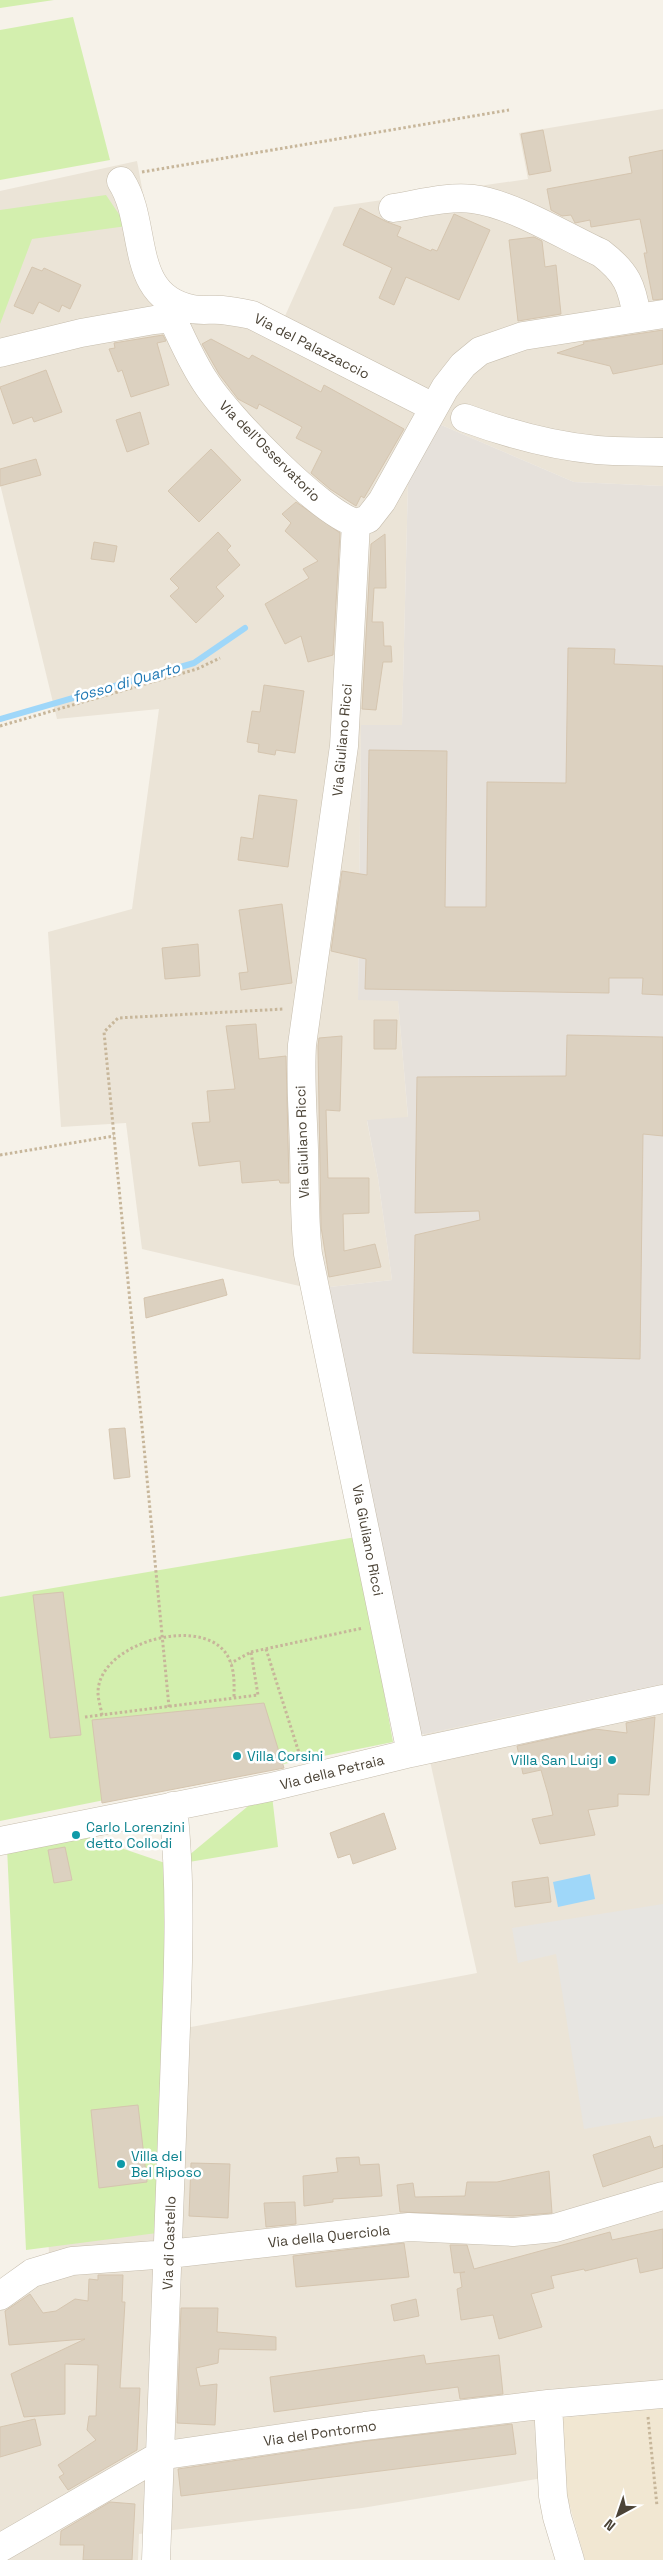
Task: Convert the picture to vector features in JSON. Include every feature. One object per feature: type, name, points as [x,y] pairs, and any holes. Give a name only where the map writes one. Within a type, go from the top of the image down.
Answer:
[{"type":"street","name":"Via del Palazzaccio","points":[[121,181],[129,194],[146,273],[167,298],[192,310],[223,310],[252,315],[433,408]]},
{"type":"street","points":[[356,524],[368,520],[382,501],[433,408],[463,365],[480,351],[523,336],[650,315],[612,261],[601,253],[500,205],[472,199],[458,199],[393,208]]},
{"type":"street","name":"Via dell'Osservatorio","points":[[0,353],[81,333],[154,320],[165,319],[174,322],[205,383],[223,406],[293,478],[331,511],[356,524]]},
{"type":"street","points":[[465,418],[578,447],[614,451],[663,452]]},
{"type":"street","name":"Via Giuliano Ricci","points":[[356,524],[344,746],[307,1008],[300,1078],[304,1148],[305,1223],[308,1254],[411,1753]]},
{"type":"street","name":"Via della Petraia","points":[[0,1841],[271,1788],[411,1753],[663,1699]]},
{"type":"street","name":"Via di Castello","points":[[156,2560],[169,2254],[179,1858],[173,1806]]},
{"type":"street","name":"Via della Querciola","points":[[0,2296],[32,2273],[72,2261],[169,2254],[409,2227],[513,2232],[555,2228],[663,2196]]},
{"type":"street","name":"Via del Pontormo","points":[[0,2548],[159,2456],[365,2426],[548,2404],[654,2395]]},
{"type":"street","points":[[548,2404],[553,2496],[557,2517],[570,2560]]},
{"type":"path","points":[[121,181],[144,171],[509,110]]},
{"type":"path","points":[[0,726],[197,669],[220,658]]},
{"type":"path","points":[[169,1706],[104,1032],[118,1018],[307,1008]]},
{"type":"path","points":[[0,1155],[114,1136]]},
{"type":"path","points":[[231,1663],[251,1652],[365,1627]]},
{"type":"path","points":[[102,1715],[98,1691],[104,1674],[127,1649],[162,1638],[193,1634],[215,1644],[230,1659],[234,1699]]},
{"type":"path","points":[[266,1649],[300,1756]]},
{"type":"path","points":[[85,1717],[258,1695],[251,1652]]},
{"type":"path","points":[[654,2395],[657,2506]]},
{"type":"shaded area","points":[[663,109],[663,486],[574,482],[439,424],[408,481],[402,725],[361,726],[358,1000],[398,1000],[408,1118],[367,1121],[378,1178],[392,1280],[312,1289],[142,1249],[126,1123],[61,1127],[48,932],[132,909],[159,709],[57,719],[0,484],[0,191],[137,161],[156,264],[184,301],[217,299],[253,301],[285,316],[334,207],[528,179],[519,133]]},
{"type":"shaded area","points":[[439,424],[574,482],[663,486],[663,1684],[401,1739],[312,1289],[392,1280],[378,1178],[367,1120],[408,1117],[398,1001],[358,1000],[361,725],[402,725],[408,481]]},
{"type":"shaded area","points":[[663,1684],[663,2408],[559,2418],[561,2475],[362,2508],[139,2534],[138,2560],[0,2560],[0,2280],[49,2252],[32,2057],[477,1973],[424,1734]]},
{"type":"shaded area","points":[[663,1904],[663,2116],[584,2129],[556,1954],[518,1963],[512,1928]]},
{"type":"shaded area","points":[[663,2408],[663,2560],[585,2560],[561,2475],[559,2418]]},
{"type":"green space","points":[[0,0],[54,0],[0,8]]},
{"type":"green space","points":[[73,17],[110,160],[0,180],[0,30]]},
{"type":"green space","points":[[106,195],[127,226],[32,239],[0,324],[0,210]]},
{"type":"green space","points":[[356,1537],[393,1742],[0,1821],[0,1597]]},
{"type":"green space","points":[[271,1787],[278,1847],[189,1862],[188,1856]]},
{"type":"green space","points":[[74,1832],[168,1864],[157,2233],[26,2250],[7,1848]]},
{"type":"water","points":[[590,1874],[595,1899],[558,1907],[553,1882]]},
{"type":"building","points":[[543,130],[551,171],[529,175],[521,134]]},
{"type":"building","points":[[663,150],[663,299],[653,300],[644,253],[647,253],[640,219],[591,227],[590,220],[575,223],[571,215],[562,216],[551,210],[547,189],[632,173],[629,157]]},
{"type":"building","points":[[360,208],[401,227],[397,236],[431,251],[432,249],[437,251],[454,214],[490,230],[459,300],[406,277],[394,305],[379,298],[392,268],[343,245]]},
{"type":"building","points":[[534,237],[542,241],[545,267],[556,265],[561,314],[518,321],[509,240]]},
{"type":"building","points":[[32,267],[42,271],[44,268],[81,285],[70,309],[62,305],[59,312],[39,302],[33,314],[14,306]]},
{"type":"building","points":[[663,330],[663,364],[613,374],[610,366],[557,353],[584,344],[583,342]]},
{"type":"building","points":[[163,335],[166,341],[157,343],[169,385],[131,397],[122,370],[118,372],[109,349],[115,348],[114,343]]},
{"type":"building","points":[[211,339],[249,359],[252,355],[321,392],[324,385],[404,429],[364,498],[361,496],[356,506],[330,489],[311,473],[322,451],[296,438],[302,427],[259,404],[257,409],[238,399],[219,374],[202,344]]},
{"type":"building","points":[[46,370],[62,412],[34,422],[32,417],[13,424],[0,387]]},
{"type":"building","points":[[140,412],[149,444],[127,452],[116,420]]},
{"type":"building","points":[[211,449],[241,480],[199,522],[168,491]]},
{"type":"building","points":[[36,459],[41,475],[0,486],[0,469]]},
{"type":"building","points":[[296,502],[340,533],[333,655],[308,662],[301,636],[285,644],[265,604],[309,578],[303,569],[318,561],[285,531],[291,523],[282,514]]},
{"type":"building","points":[[218,532],[231,546],[227,550],[240,565],[216,587],[224,596],[196,623],[170,596],[179,588],[170,579]]},
{"type":"building","points":[[385,534],[386,588],[374,588],[372,622],[383,622],[384,646],[391,646],[392,662],[383,662],[376,710],[362,709],[371,544]]},
{"type":"building","points":[[94,542],[117,546],[114,562],[91,559]]},
{"type":"building","points":[[568,648],[615,649],[614,664],[663,666],[663,995],[642,994],[643,978],[609,978],[609,993],[365,989],[366,959],[331,951],[342,871],[367,875],[369,750],[447,751],[445,907],[486,907],[487,782],[566,783]]},
{"type":"building","points":[[264,685],[304,691],[295,753],[276,750],[275,755],[258,752],[259,744],[247,742],[252,711],[260,712]]},
{"type":"building","points":[[259,795],[297,800],[288,867],[238,860],[241,837],[253,839]]},
{"type":"building","points":[[282,904],[292,983],[241,990],[239,973],[248,972],[239,910]]},
{"type":"building","points":[[198,944],[200,976],[165,979],[162,948]]},
{"type":"building","points":[[374,1020],[397,1020],[396,1049],[374,1049]]},
{"type":"building","points":[[256,1024],[259,1059],[286,1056],[289,1183],[280,1183],[279,1180],[242,1183],[240,1161],[199,1166],[192,1123],[210,1122],[207,1091],[235,1089],[226,1026]]},
{"type":"building","points":[[567,1035],[663,1037],[663,1136],[643,1134],[640,1359],[413,1353],[415,1235],[480,1220],[479,1211],[415,1213],[417,1077],[566,1076]]},
{"type":"building","points":[[342,1036],[340,1111],[326,1110],[328,1178],[369,1178],[369,1213],[343,1214],[344,1251],[375,1244],[381,1267],[329,1277],[321,1227],[318,1046],[319,1038]]},
{"type":"building","points":[[223,1279],[227,1295],[146,1318],[144,1298]]},
{"type":"building","points":[[125,1428],[130,1477],[114,1479],[109,1429]]},
{"type":"building","points":[[63,1592],[81,1735],[50,1738],[33,1595]]},
{"type":"building","name":"Villa Corsini","points":[[264,1703],[284,1768],[102,1803],[92,1720]]},
{"type":"building","name":"Villa San Luigi","points":[[655,1717],[649,1795],[618,1794],[618,1806],[588,1810],[595,1835],[540,1844],[532,1819],[553,1815],[541,1770],[523,1774],[517,1746],[595,1729],[627,1733],[626,1723]]},
{"type":"building","points":[[384,1813],[396,1849],[353,1864],[350,1854],[338,1858],[330,1833]]},
{"type":"building","points":[[65,1847],[72,1880],[54,1883],[48,1850]]},
{"type":"building","points":[[548,1877],[551,1902],[515,1907],[512,1882]]},
{"type":"building","name":"Villa del Bel Riposo","points":[[138,2105],[147,2182],[99,2188],[91,2110]]},
{"type":"building","points":[[650,2136],[654,2148],[663,2145],[663,2167],[603,2187],[593,2155]]},
{"type":"building","points":[[359,2157],[360,2165],[379,2164],[382,2196],[333,2199],[333,2202],[304,2206],[303,2176],[338,2172],[336,2158]]},
{"type":"building","points":[[191,2163],[230,2164],[228,2218],[189,2216]]},
{"type":"building","points":[[549,2171],[552,2213],[513,2216],[400,2212],[397,2185],[413,2183],[415,2197],[465,2196],[467,2182],[497,2182]]},
{"type":"building","points":[[295,2202],[296,2224],[266,2227],[264,2203]]},
{"type":"building","points":[[663,2229],[663,2268],[640,2273],[637,2258],[585,2271],[584,2269],[551,2276],[554,2288],[531,2294],[542,2327],[499,2339],[493,2315],[461,2320],[457,2289],[462,2287],[460,2273],[465,2272],[454,2273],[450,2245],[467,2245],[474,2269],[610,2232],[612,2240]]},
{"type":"building","points":[[404,2243],[409,2277],[296,2287],[293,2256]]},
{"type":"building","points":[[98,2275],[123,2275],[122,2302],[125,2302],[120,2388],[140,2388],[137,2450],[68,2490],[59,2477],[64,2474],[58,2465],[96,2440],[87,2430],[89,2416],[96,2416],[98,2365],[65,2364],[65,2414],[24,2417],[11,2374],[85,2339],[9,2345],[5,2311],[30,2294],[43,2313],[56,2311],[75,2299],[88,2301],[89,2279],[98,2280]]},
{"type":"building","points":[[416,2299],[419,2316],[394,2321],[391,2305]]},
{"type":"building","points":[[181,2308],[218,2308],[217,2332],[276,2337],[276,2350],[219,2349],[218,2363],[196,2368],[200,2386],[217,2384],[215,2425],[177,2423]]},
{"type":"building","points":[[424,2355],[426,2364],[499,2355],[503,2394],[460,2399],[458,2387],[274,2412],[270,2377]]},
{"type":"building","points":[[35,2419],[41,2445],[0,2457],[0,2427]]},
{"type":"building","points":[[512,2424],[516,2454],[181,2496],[178,2469],[367,2441]]},
{"type":"building","points":[[110,2502],[135,2504],[132,2560],[83,2560],[84,2545],[60,2545],[61,2531]]},
{"type":"waterway","name":"fosso di Quarto","points":[[0,719],[194,663],[245,628]]},
{"type":"place","name":"Villa Corsini","points":[[237,1756]]},
{"type":"place","name":"Villa San Luigi","points":[[612,1760]]},
{"type":"place","name":"Carlo Lorenzini detto Collodi","points":[[76,1835]]},
{"type":"place","name":"Villa del Bel Riposo","points":[[121,2164]]}]
